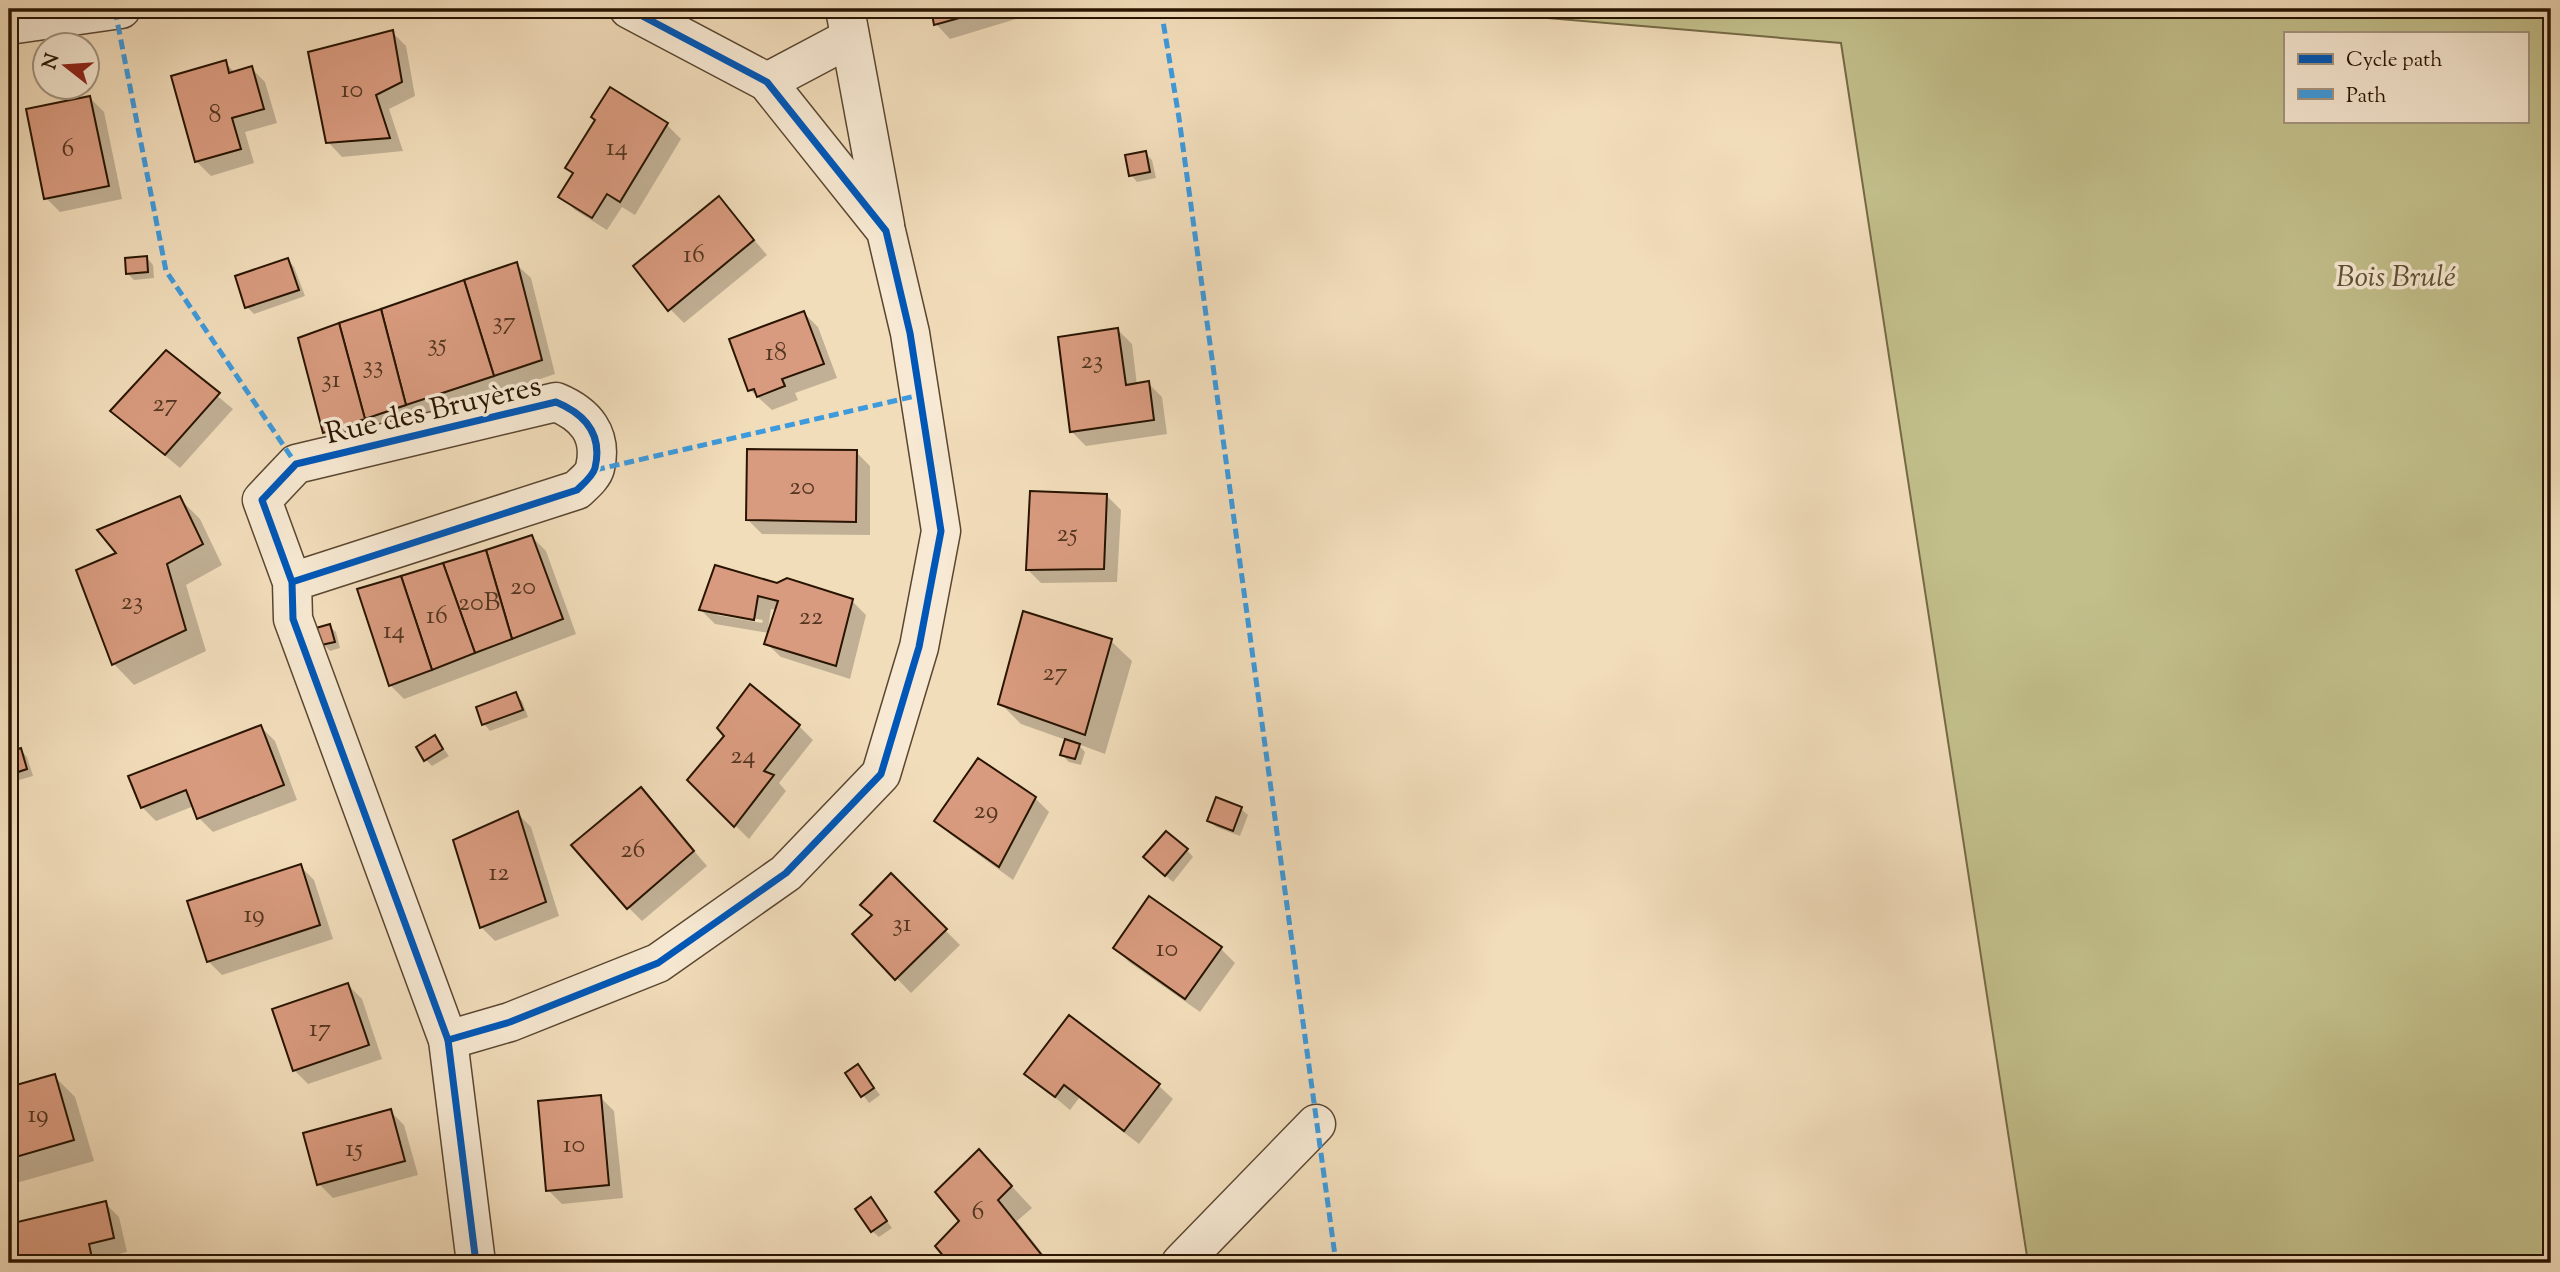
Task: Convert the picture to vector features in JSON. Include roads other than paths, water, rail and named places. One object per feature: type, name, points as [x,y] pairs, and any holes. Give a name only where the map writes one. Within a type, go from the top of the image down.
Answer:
[{"type":"street","points":[[9,25],[121,9]]},
{"type":"street","points":[[629,9],[767,82],[886,231]]},
{"type":"street","points":[[448,1040],[510,1022],[658,963],[786,873],[881,774],[919,647],[941,531],[910,333],[886,231],[848,23],[767,82]]},
{"type":"street","name":"Rue des Bruyères","points":[[292,582],[578,490],[595,470],[595,435],[577,410],[556,402],[296,464],[262,500],[292,582],[293,620],[448,1040],[476,1263]]},
{"type":"street","points":[[1181,1263],[1317,1124]]},
{"type":"park label","name":"Bois Brulé","points":[[2396,276]]}]
